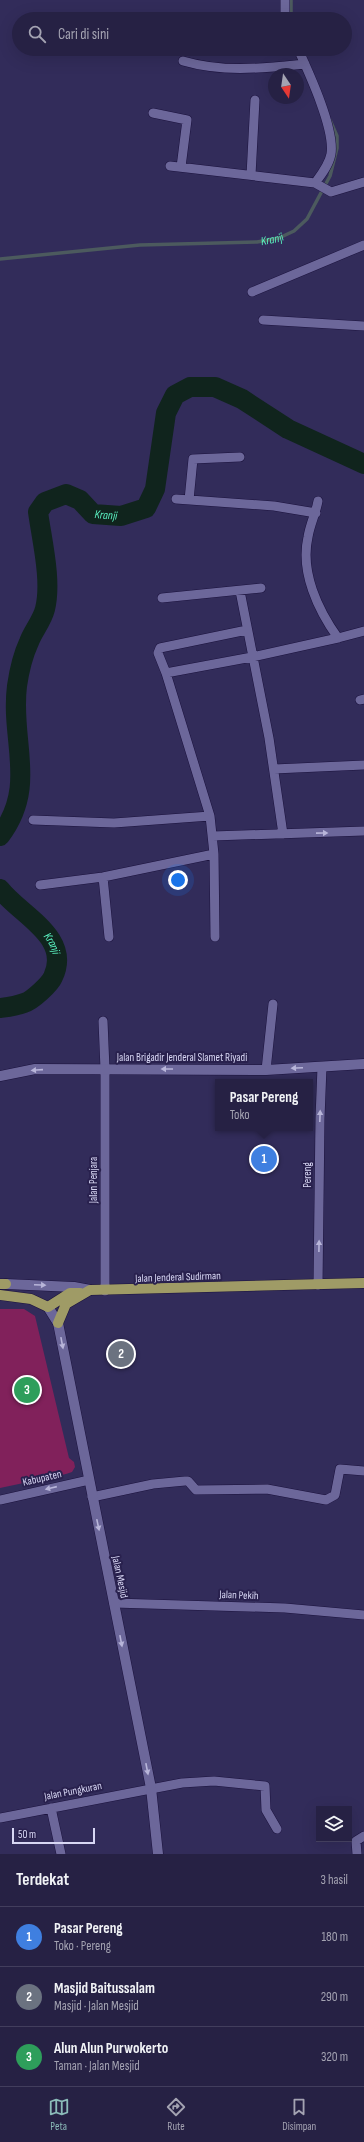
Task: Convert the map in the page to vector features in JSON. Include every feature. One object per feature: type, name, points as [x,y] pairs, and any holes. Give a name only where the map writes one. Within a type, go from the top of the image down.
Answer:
[{"type":"main road","name":"Jalan Brigadir Jenderal Slamet Riyadi","points":[[0,1076],[36,1069],[266,1070],[364,1064]]},
{"type":"main road","name":"Jalan Jenderal Sudirman","points":[[48,1307],[70,1293],[364,1283]]},
{"type":"main road","points":[[3,1284],[74,1287],[88,1292]]},
{"type":"main road","points":[[58,1323],[66,1304],[88,1292]]},
{"type":"main road","points":[[0,1295],[30,1299],[48,1307]]},
{"type":"main road","name":"Jalan Mesjid","points":[[48,1307],[58,1323],[151,1788],[158,1854]]},
{"type":"street","points":[[285,0],[285,12]]},
{"type":"street","points":[[301,56],[323,112],[332,144],[328,162],[317,184]]},
{"type":"street","points":[[183,61],[208,67],[241,69],[305,64]]},
{"type":"street","points":[[251,175],[255,100]]},
{"type":"street","points":[[153,113],[187,120],[181,167]]},
{"type":"street","points":[[170,166],[317,184],[334,192],[346,186],[364,182]]},
{"type":"street","points":[[252,292],[364,245]]},
{"type":"street","points":[[263,320],[364,326]]},
{"type":"street","points":[[189,500],[192,459],[240,457]]},
{"type":"street","points":[[176,499],[274,506],[316,513]]},
{"type":"street","points":[[318,501],[316,513],[308,538],[307,564],[316,600],[338,638]]},
{"type":"street","points":[[162,598],[261,588]]},
{"type":"street","points":[[240,591],[274,769],[283,834]]},
{"type":"street","points":[[215,937],[214,854],[210,816],[166,673],[158,653],[160,648],[247,630]]},
{"type":"street","points":[[166,673],[252,657],[338,638],[364,630]]},
{"type":"street","points":[[274,769],[364,765]]},
{"type":"street","points":[[33,820],[114,823],[210,816]]},
{"type":"street","points":[[213,836],[364,831]]},
{"type":"street","points":[[40,885],[103,877],[214,854]]},
{"type":"street","points":[[103,877],[109,938]]},
{"type":"street","points":[[266,1070],[273,1004]]},
{"type":"street","name":"Jalan Penjara","points":[[103,1021],[106,1069],[105,1292]]},
{"type":"street","name":"Pereng","points":[[318,1284],[322,1067]]},
{"type":"street","points":[[92,1497],[146,1485],[188,1481],[196,1490],[267,1489],[326,1500],[335,1495],[340,1469],[364,1471]]},
{"type":"street","name":"Kabupaten","points":[[0,1500],[89,1480]]},
{"type":"street","name":"Jalan Pekih","points":[[114,1603],[285,1608],[364,1615]]},
{"type":"street","name":"Jalan Pungkuran","points":[[0,1818],[151,1788],[182,1783],[214,1781],[262,1785],[266,1789],[266,1810],[277,1829]]},
{"type":"street","points":[[51,1808],[61,1854]]},
{"type":"street","points":[[357,1854],[356,1841],[364,1836]]},
{"type":"shaded area","points":[[0,1309],[24,1309],[35,1316],[69,1458],[74,1462],[75,1467],[72,1472],[66,1474],[0,1488]]},
{"type":"waterway","name":"Kranji","points":[[291,0],[291,12]]},
{"type":"waterway","name":"Kranji","points":[[0,259],[140,245],[257,242],[279,238],[294,231],[307,219],[330,176],[337,148],[337,136],[330,120]]},
{"type":"waterway","name":"Kranji","points":[[0,836],[11,817],[18,799],[20,763],[16,706],[19,675],[27,647],[44,613],[47,598],[46,561],[38,512],[45,502],[66,494],[80,500],[93,514],[121,516],[146,508],[155,489],[166,413],[175,395],[190,387],[215,387],[242,399],[288,429],[364,464]]},
{"type":"waterway","name":"Kranji","points":[[0,889],[50,938],[56,950],[57,963],[53,977],[45,988],[36,996],[27,1002],[0,1008]]},
{"type":"place","name":"Pasar Pereng","points":[[264,1159]]},
{"type":"place","name":"Masjid Baitussalam","points":[[121,1354]]},
{"type":"place","name":"Alun Alun Purwokerto","points":[[27,1390]]}]
